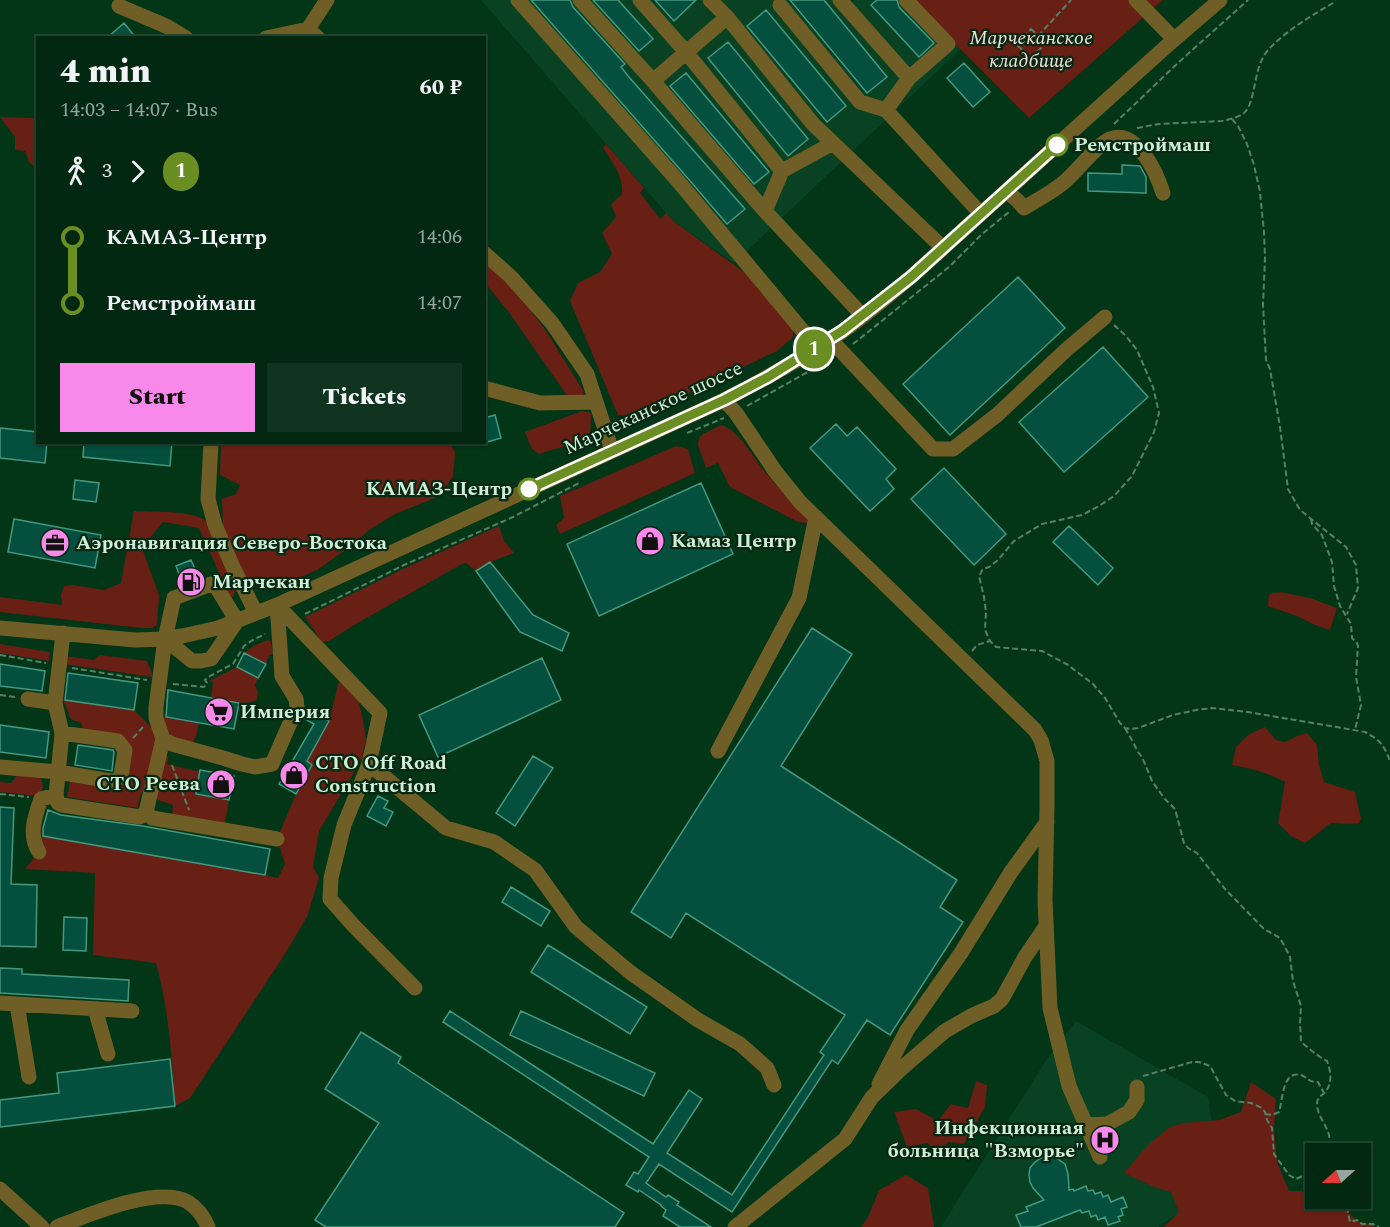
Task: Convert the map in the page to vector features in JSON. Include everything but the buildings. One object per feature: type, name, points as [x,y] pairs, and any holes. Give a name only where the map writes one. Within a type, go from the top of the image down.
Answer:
[{"type":"street","points":[[285,36],[313,33],[327,0]]},
{"type":"street","points":[[518,0],[823,343],[842,353],[933,449],[953,449],[997,415],[1105,317]]},
{"type":"street","points":[[580,0],[765,211],[863,316]]},
{"type":"street","points":[[640,0],[686,52],[782,171]]},
{"type":"street","points":[[710,0],[727,17],[813,124],[943,248]]},
{"type":"street","points":[[840,0],[909,78]]},
{"type":"street","points":[[886,110],[909,78],[948,44],[906,0]]},
{"type":"street","points":[[1136,0],[1174,39]]},
{"type":"street","name":"Марчеканское шоссе","points":[[0,628],[135,640],[165,639],[200,633],[237,621],[277,604],[724,400],[768,377],[863,316],[911,277],[1220,0]]},
{"type":"street","points":[[780,5],[860,102],[886,110],[981,213]]},
{"type":"street","points":[[119,6],[166,26],[183,36]]},
{"type":"street","points":[[653,81],[727,17]]},
{"type":"street","points":[[1006,191],[1024,208],[1054,190],[1070,177],[1101,145],[1111,138],[1123,138],[1132,142],[1143,152],[1158,178],[1163,193]]},
{"type":"street","points":[[765,211],[782,171],[833,143]]},
{"type":"street","points":[[486,256],[511,277],[552,323],[587,374],[612,451]]},
{"type":"street","points":[[486,389],[540,403],[596,402]]},
{"type":"street","points":[[724,400],[736,413],[775,471],[800,502],[1035,730],[1041,740],[1047,761],[1045,900],[1050,1008],[1069,1086],[1101,1157]]},
{"type":"street","points":[[211,444],[208,499],[215,525],[256,613]]},
{"type":"street","points":[[718,751],[799,598],[816,517]]},
{"type":"street","points":[[48,797],[62,806],[137,817],[146,812],[162,742],[155,714],[165,639],[174,598],[214,583],[237,621],[210,659],[192,661],[165,639]]},
{"type":"street","points":[[277,604],[285,624],[380,713],[369,764],[344,825],[331,878],[330,899],[415,987]]},
{"type":"street","points":[[162,742],[255,767],[272,764],[297,707],[296,699],[282,676],[285,624]]},
{"type":"street","points":[[39,852],[33,840],[34,820],[48,797],[58,772],[62,733],[55,703],[63,633]]},
{"type":"street","points":[[28,699],[55,703]]},
{"type":"street","points":[[0,767],[58,772],[111,781],[121,776],[125,750],[118,741],[62,733]]},
{"type":"street","points":[[369,764],[446,828],[494,842],[535,870],[576,927],[641,980],[698,1020],[740,1044],[767,1068],[774,1085]]},
{"type":"street","points":[[146,812],[152,818],[277,839]]},
{"type":"street","points":[[735,1227],[845,1139],[872,1098],[907,1030],[961,952],[1011,872],[1047,822]]},
{"type":"street","points":[[872,1098],[945,1030],[994,1006],[1002,999],[1025,957],[1046,926]]},
{"type":"street","points":[[0,1003],[132,1011]]},
{"type":"street","points":[[17,1004],[28,1077]]},
{"type":"street","points":[[95,1009],[108,1054]]},
{"type":"street","points":[[1086,1125],[1107,1124],[1129,1112],[1137,1100],[1137,1087]]},
{"type":"street","points":[[0,1188],[42,1227]]},
{"type":"street","points":[[57,1227],[103,1210],[144,1199],[163,1197],[187,1202],[204,1218],[208,1227]]},
{"type":"path","points":[[1038,36],[1071,0]]},
{"type":"path","points":[[1114,125],[1248,0]]},
{"type":"path","points":[[1133,129],[1159,124],[1205,123],[1232,119],[1245,112],[1250,102],[1261,59],[1269,49],[1292,29],[1335,0]]},
{"type":"path","points":[[1031,28],[1038,36],[1046,43],[1031,58],[1016,44],[1031,28]]},
{"type":"path","points":[[1232,119],[1247,144],[1260,192],[1265,258],[1263,305],[1266,360],[1270,369],[1280,427],[1288,489],[1300,510],[1346,547],[1356,565],[1358,588],[1347,614]]},
{"type":"path","points":[[680,436],[736,413],[842,353],[913,298],[1002,216],[1021,204]]},
{"type":"path","points":[[1105,317],[1126,336],[1137,350],[1153,387],[1159,413],[1154,432],[1132,476],[1114,496],[1082,515],[1041,524],[1014,542],[998,560],[983,569],[979,576],[986,612],[985,630],[996,647],[1042,651],[1068,664],[1093,684],[1133,741],[1152,781],[1175,809],[1184,843],[1200,856],[1224,890],[1264,929],[1280,938],[1290,957],[1293,981],[1301,1006],[1302,1042],[1316,1056],[1327,1061],[1329,1066],[1330,1082],[1317,1104],[1330,1137],[1329,1143]]},
{"type":"path","points":[[0,656],[202,688],[207,683],[208,677],[233,664],[244,646],[251,640],[404,565],[513,517],[585,480]]},
{"type":"path","points":[[1310,517],[1312,524],[1322,535],[1332,562],[1334,586],[1340,606],[1347,614],[1351,624],[1352,638],[1358,646],[1356,677],[1361,705],[1355,730]]},
{"type":"path","points":[[977,645],[990,641]]},
{"type":"path","points":[[1125,728],[1138,728],[1173,715],[1196,710],[1213,708],[1248,712],[1365,732],[1379,741],[1385,748],[1390,761]]},
{"type":"path","points":[[125,750],[129,741],[155,714]]},
{"type":"path","points":[[162,742],[197,826]]},
{"type":"path","points":[[0,794],[48,797]]},
{"type":"path","points":[[1137,1087],[1139,1078],[1148,1073],[1192,1062],[1210,1066],[1230,1099],[1262,1108],[1272,1128],[1274,1154],[1289,1175],[1296,1179],[1305,1175]]},
{"type":"path","points":[[1265,1114],[1279,1112],[1287,1079],[1292,1076],[1300,1075],[1310,1082],[1318,1082],[1324,1093]]},
{"type":"path","points":[[1347,1209],[1350,1222],[1357,1220],[1362,1224],[1373,1224],[1379,1227]]},
{"type":"shaded area","points":[[481,0],[847,0],[850,4],[855,0],[912,0],[961,49],[734,263],[673,221]]},
{"type":"shaded area","name":"Инфекционная больница \"Взморье\"","points":[[1076,1021],[1208,1097],[1221,1184],[1158,1227],[941,1227],[1045,1062]]},
{"type":"green space","name":"Марчеканское кладбище","points":[[912,0],[1163,0],[1029,118]]},
{"type":"green space","points":[[0,117],[36,118],[36,167],[29,162],[25,151],[15,150],[15,137]]},
{"type":"green space","points":[[606,144],[644,188],[640,193],[660,219],[666,213],[673,221],[744,272],[793,330],[793,337],[777,351],[642,415],[618,415],[570,301],[578,283],[600,272],[612,254],[602,233],[616,217],[611,204],[622,194],[622,187],[617,170],[603,148]]},
{"type":"green space","points":[[486,264],[515,289],[546,331],[584,392],[581,398],[568,397],[508,311],[486,284]]},
{"type":"green space","points":[[582,411],[591,413],[590,435],[572,444],[539,454],[532,449],[525,432]]},
{"type":"green space","points":[[721,425],[740,438],[765,472],[807,516],[807,523],[798,522],[730,487],[718,463],[706,468],[698,445],[699,438]]},
{"type":"green space","points":[[221,444],[450,444],[455,452],[453,476],[440,496],[395,514],[369,530],[317,570],[287,583],[278,580],[257,584],[245,577],[223,527],[222,499],[236,494],[240,485],[220,475]]},
{"type":"green space","points":[[676,446],[688,449],[695,473],[560,534],[556,525],[564,518],[560,496]]},
{"type":"green space","points":[[134,511],[182,513],[200,517],[206,521],[236,589],[233,597],[229,595],[199,528],[163,522],[142,548],[159,595],[157,625],[152,628],[0,612],[0,597],[62,605],[61,595],[64,586],[73,585],[104,590],[121,583]]},
{"type":"green space","points":[[499,526],[504,541],[514,553],[490,562],[476,571],[466,563],[460,565],[329,641],[322,642],[305,617],[407,567]]},
{"type":"green space","points":[[1280,592],[1310,598],[1337,608],[1330,630],[1268,606],[1269,594]]},
{"type":"green space","points":[[268,640],[271,642],[273,654],[269,655],[266,664],[244,653],[255,645]]},
{"type":"green space","points":[[0,644],[50,652],[49,661],[0,653]]},
{"type":"green space","points":[[100,655],[147,661],[152,677],[64,664],[65,656],[94,660]]},
{"type":"green space","points":[[237,667],[258,678],[255,685],[258,693],[257,700],[240,703],[211,698],[213,682],[209,681]]},
{"type":"green space","points":[[339,681],[358,699],[366,739],[362,759],[319,831],[313,867],[319,878],[307,917],[190,1098],[175,1106],[167,1016],[156,963],[93,955],[95,873],[25,869],[39,852],[42,835],[278,878],[285,864],[277,839],[296,794],[312,765],[307,761],[329,721]]},
{"type":"green space","points":[[63,700],[134,710],[154,730],[156,745],[138,808],[67,797],[70,780],[121,788],[128,750],[83,732],[81,723],[70,718]]},
{"type":"green space","points":[[162,717],[199,723],[192,743],[172,736],[166,729]]},
{"type":"green space","points":[[1265,727],[1276,740],[1285,742],[1307,733],[1317,745],[1324,782],[1355,792],[1361,819],[1359,823],[1331,823],[1305,843],[1291,836],[1278,823],[1285,782],[1259,771],[1232,765],[1236,747],[1248,735]]},
{"type":"green space","points":[[165,756],[168,756],[167,764],[200,770],[196,794],[229,800],[225,823],[172,814],[173,805],[156,798]]},
{"type":"green space","points":[[18,774],[40,777],[43,787],[38,796],[0,792],[0,782],[11,783]]},
{"type":"green space","points":[[976,1081],[987,1085],[985,1107],[964,1144],[949,1142],[937,1152],[927,1143],[907,1147],[894,1112],[916,1109],[938,1121],[951,1104],[968,1108]]},
{"type":"green space","points":[[1251,1082],[1276,1099],[1274,1129],[1277,1162],[1289,1191],[1305,1191],[1305,1209],[1347,1209],[1357,1221],[1374,1227],[1164,1227],[1179,1212],[1171,1192],[1124,1173],[1148,1145],[1170,1127],[1184,1123],[1219,1120],[1241,1112]]},
{"type":"green space","points":[[906,1175],[928,1188],[934,1227],[861,1227],[868,1217],[879,1190]]},
{"type":"bus line","name":"1","points":[[529,489],[724,400],[792,363],[842,331],[911,277],[1057,145]]},
{"type":"place","name":"Ремстроймаш","points":[[1057,145]]},
{"type":"place","name":"КАМАЗ-Центр","points":[[529,489]]},
{"type":"place","name":"Камаз Центр","points":[[650,541]]},
{"type":"place","name":"Аэронавигация Северо-Востока","points":[[55,543]]},
{"type":"place","name":"Марчекан","points":[[191,582]]},
{"type":"place","name":"Империя","points":[[219,712]]},
{"type":"place","name":"СТО Off Road Construction","points":[[294,775]]},
{"type":"place","name":"СТО Реева","points":[[221,784]]},
{"type":"place","name":"Инфекционная больница \"Взморье\"","points":[[1105,1140]]}]
